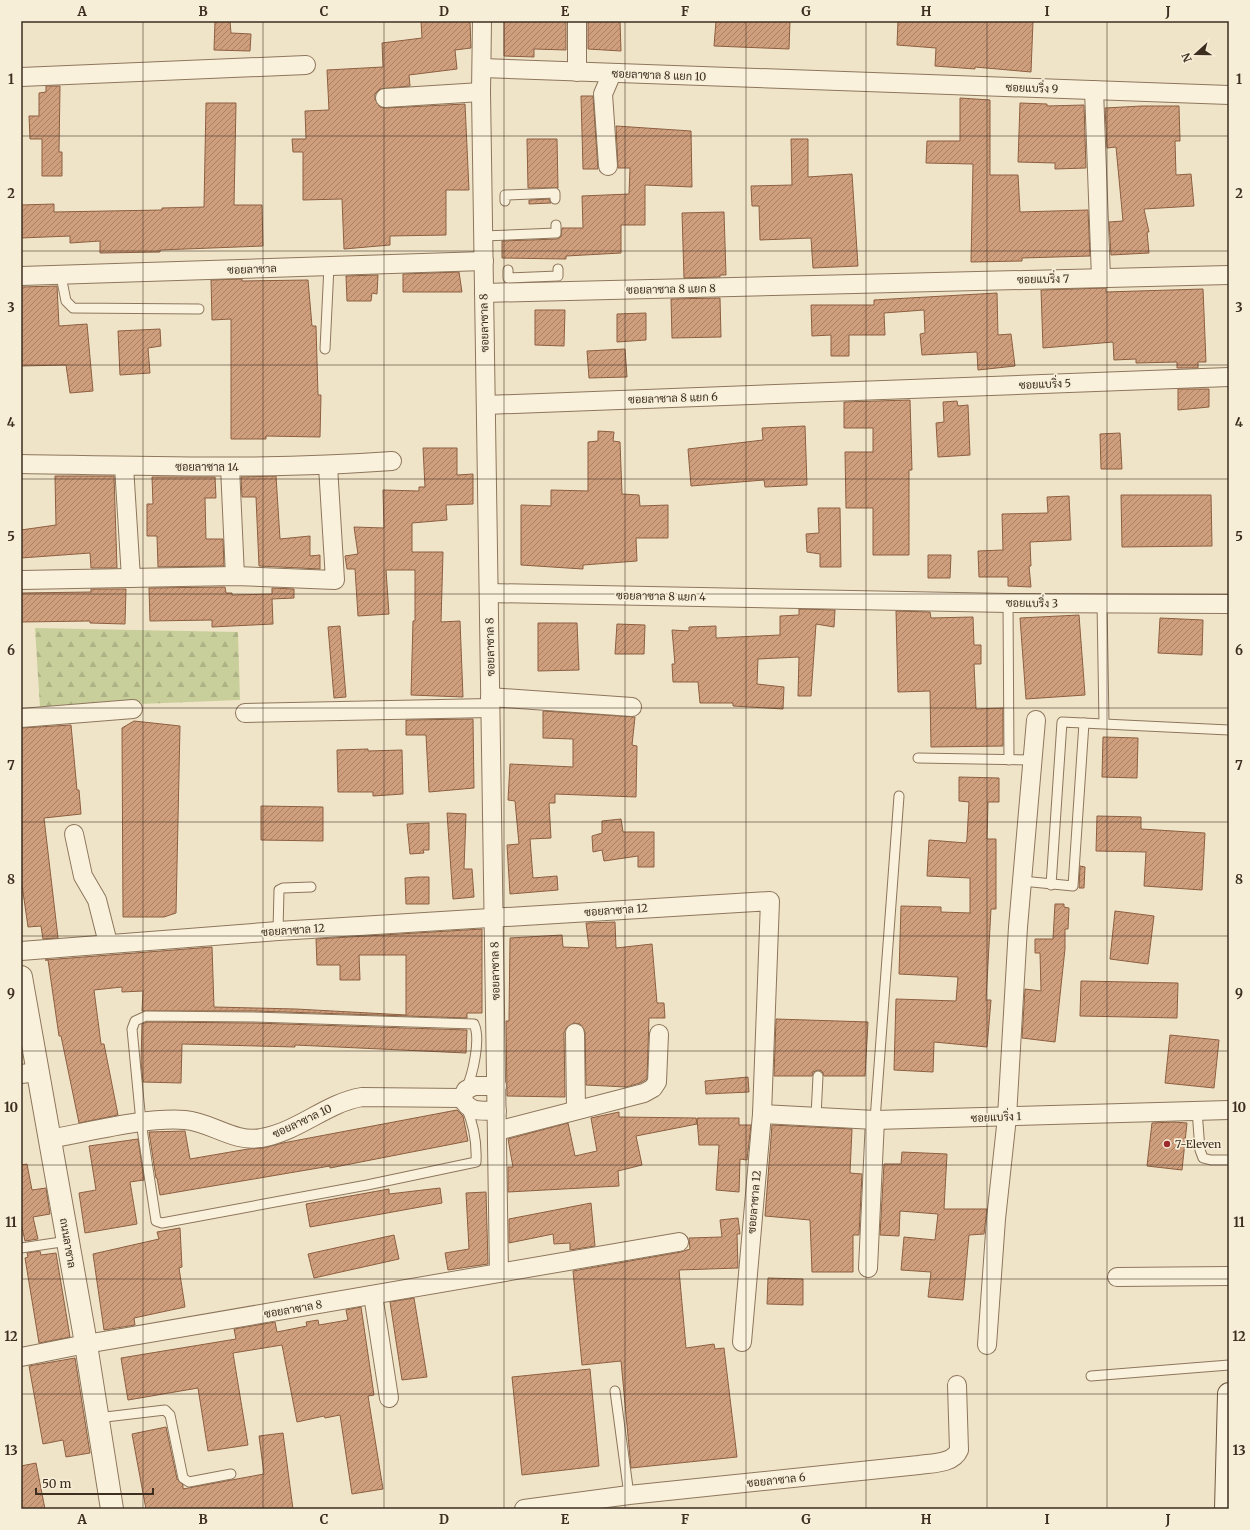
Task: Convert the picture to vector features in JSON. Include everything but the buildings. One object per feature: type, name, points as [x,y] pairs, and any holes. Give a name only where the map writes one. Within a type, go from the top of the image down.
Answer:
[{"type":"street","name":"ซอยลาซาล 8","points":[[482,21],[481,92],[490,702],[495,918],[499,1273]]},
{"type":"street","points":[[577,21],[577,72]]},
{"type":"street","points":[[21,77],[306,65]]},
{"type":"street","name":"ซอยลาซาล 8 แยก 10","points":[[482,68],[835,81]]},
{"type":"street","points":[[608,166],[603,94],[612,73]]},
{"type":"street","name":"ซอยแบริ่ง 9","points":[[835,81],[1229,95]]},
{"type":"street","points":[[1094,90],[1101,278]]},
{"type":"street","points":[[385,98],[481,92]]},
{"type":"street","name":"ซอยลาซาล","points":[[21,276],[61,276],[484,261]]},
{"type":"street","name":"ซอยแบริ่ง 7","points":[[858,284],[1229,275]]},
{"type":"street","name":"ซอยลาซาล 8 แยก 8","points":[[484,294],[858,284]]},
{"type":"street","name":"ซอยแบริ่ง 5","points":[[861,391],[1229,377]]},
{"type":"street","name":"ซอยลาซาล 8 แยก 6","points":[[486,405],[861,391]]},
{"type":"street","name":"ซอยลาซาล 14","points":[[21,464],[230,467],[328,466],[392,461]]},
{"type":"street","points":[[124,466],[131,578]]},
{"type":"street","points":[[21,580],[235,576],[335,580],[328,466]]},
{"type":"street","points":[[230,467],[235,576]]},
{"type":"street","name":"ซอยลาซาล 8 แยก 4","points":[[489,593],[834,599]]},
{"type":"street","name":"ซอยแบริ่ง 3","points":[[834,599],[1229,604]]},
{"type":"street","points":[[245,713],[490,702],[632,707]]},
{"type":"street","points":[[21,718],[133,709]]},
{"type":"street","points":[[987,1345],[996,1219],[1007,1117],[1022,881],[1036,720]]},
{"type":"street","points":[[74,834],[83,876],[97,900],[108,943]]},
{"type":"street","name":"ซอยลาซาล 12","points":[[21,950],[278,931],[770,901],[762,1114],[742,1342]]},
{"type":"street","name":"ถนนลาซาล","points":[[21,977],[29,1073],[49,1139],[86,1344],[112,1509]]},
{"type":"street","points":[[575,1033],[576,1110]]},
{"type":"street","points":[[497,1131],[644,1093],[653,1088],[657,1082],[659,1034]]},
{"type":"street","name":"ซอยลาซาล 10","points":[[465,1098],[474,1086],[496,1086]]},
{"type":"street","name":"ซอยลาซาล 10","points":[[49,1139],[141,1122],[186,1120],[242,1138],[260,1138],[283,1132],[347,1100],[362,1097],[465,1098]]},
{"type":"street","name":"ซอยลาซาล 10","points":[[465,1098],[474,1110],[497,1110]]},
{"type":"street","name":"ซอยแบริ่ง 1","points":[[762,1114],[875,1120],[1229,1110]]},
{"type":"street","points":[[868,1268],[875,1120]]},
{"type":"street","name":"ซอยลาซาล 8","points":[[21,1357],[86,1344],[679,1242]]},
{"type":"street","points":[[1117,1277],[1229,1276]]},
{"type":"street","points":[[373,1295],[389,1398]]},
{"type":"street","name":"ซอยลาซาล 6","points":[[524,1509],[629,1495],[919,1465],[950,1460],[957,1456],[959,1450],[957,1385]]},
{"type":"street","points":[[1226,1509],[1229,1394]]},
{"type":"lane","points":[[505,201],[505,195],[555,193],[555,199]]},
{"type":"lane","points":[[483,236],[506,232],[556,233],[556,225]]},
{"type":"lane","points":[[326,350],[329,266]]},
{"type":"lane","points":[[508,270],[508,278],[558,276],[558,269]]},
{"type":"lane","points":[[61,276],[66,301],[73,308],[199,309]]},
{"type":"lane","points":[[1008,602],[1009,760]]},
{"type":"lane","points":[[1102,603],[1104,723]]},
{"type":"lane","points":[[1051,885],[1062,722],[1229,730]]},
{"type":"lane","points":[[1022,881],[1073,886],[1084,723]]},
{"type":"lane","points":[[918,758],[1032,760]]},
{"type":"lane","points":[[875,1120],[899,796]]},
{"type":"lane","points":[[278,931],[279,890],[283,888],[311,887]]},
{"type":"lane","points":[[146,1016],[254,1017],[474,1024],[477,1032],[472,1076],[465,1098],[472,1122],[476,1147],[476,1162],[367,1185],[162,1223],[156,1221],[141,1122],[132,1029],[135,1021],[146,1016]]},
{"type":"lane","points":[[816,1116],[818,1076]]},
{"type":"lane","points":[[1197,1110],[1200,1150],[1203,1158],[1211,1160],[1229,1160]]},
{"type":"lane","points":[[21,1248],[68,1241]]},
{"type":"lane","points":[[1091,1376],[1229,1365]]},
{"type":"lane","points":[[615,1391],[629,1495]]},
{"type":"lane","points":[[98,1418],[165,1410],[170,1415],[183,1478],[186,1481],[189,1482],[231,1474]]},
{"type":"green space","points":[[35,628],[238,632],[240,700],[40,708]]},
{"type":"place","name":"7-Eleven","points":[[1167,1144]]}]
